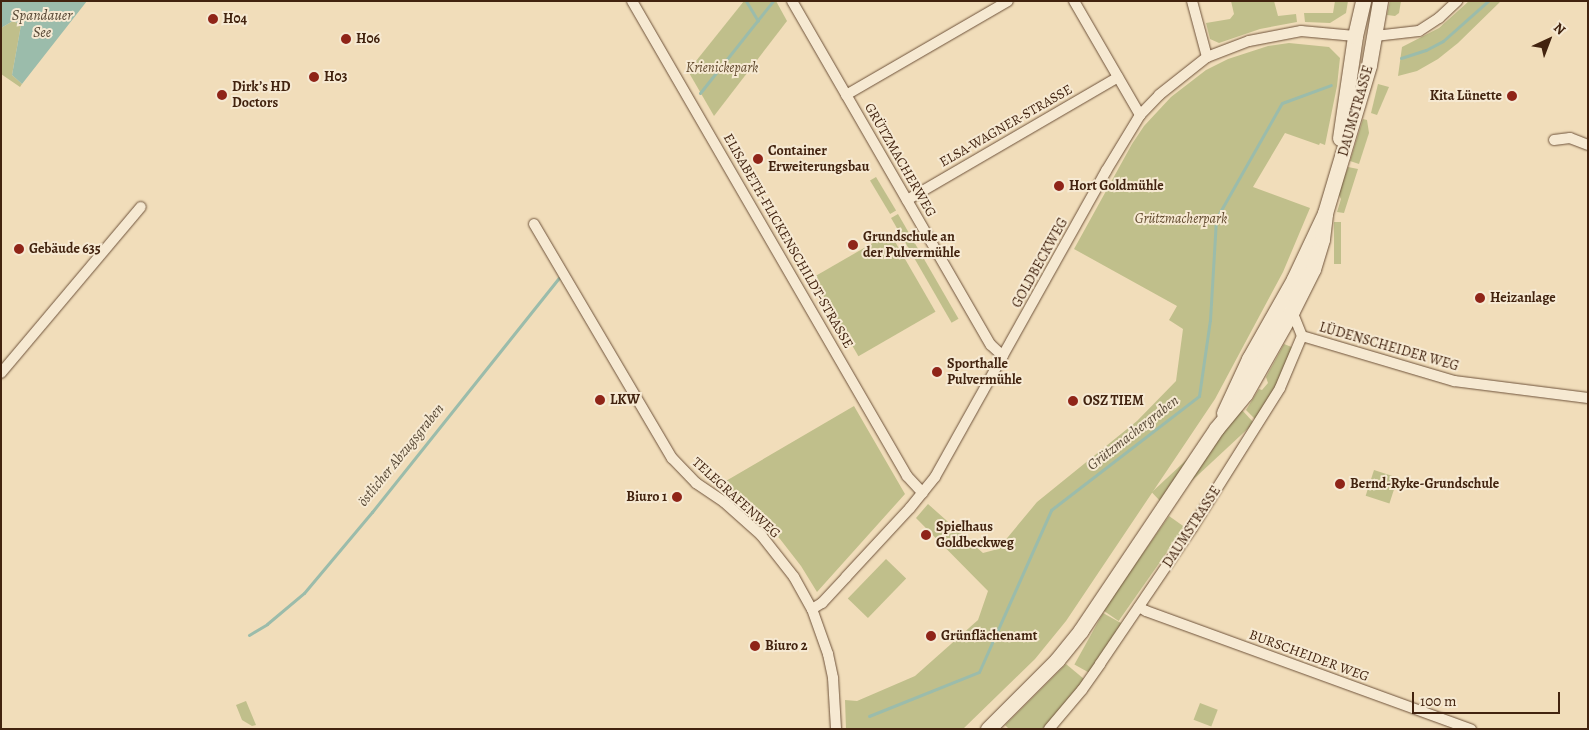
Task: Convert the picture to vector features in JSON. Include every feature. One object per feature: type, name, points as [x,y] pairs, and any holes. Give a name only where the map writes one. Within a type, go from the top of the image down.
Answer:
[{"type":"main road","name":"DAUMSTRASSE","points":[[1334,185],[1355,36],[1363,1]]},
{"type":"main road","name":"DAUMSTRASSE","points":[[988,729],[1051,667],[1080,630],[1216,429],[1245,394],[1292,311],[1313,269],[1322,239],[1326,213],[1369,65],[1380,1]]},
{"type":"main road","points":[[1355,36],[1375,36]]},
{"type":"main road","name":"DAUMSTRASSE","points":[[1216,429],[1240,376],[1294,279],[1326,213]]},
{"type":"street","name":"ELISABETH-FLICKENSCHILDT-STRASSE","points":[[632,1],[907,476],[923,493]]},
{"type":"street","name":"GRÜTZMACHERWEG","points":[[792,1],[991,345],[1004,356]]},
{"type":"street","points":[[846,95],[1008,1]]},
{"type":"street","points":[[1074,1],[1140,115]]},
{"type":"street","points":[[1192,1],[1207,57]]},
{"type":"street","points":[[1375,36],[1419,31],[1439,18],[1457,1]]},
{"type":"street","name":"GOLDBECKWEG","points":[[812,609],[822,603],[923,493],[935,477],[1140,115],[1172,84],[1207,57],[1239,44],[1272,35],[1301,31],[1355,36]]},
{"type":"street","name":"ELSA-WAGNER-STRASSE","points":[[907,200],[1118,77]]},
{"type":"street","points":[[1554,140],[1570,138],[1588,145]]},
{"type":"street","points":[[1,373],[140,207]]},
{"type":"street","name":"TELEGRAFENWEG","points":[[534,224],[672,458],[696,483],[724,502],[761,535],[794,577],[812,609],[831,670],[836,729]]},
{"type":"street","points":[[1292,311],[1302,336]]},
{"type":"street","name":"LÜDENSCHEIDER WEG","points":[[1302,336],[1454,381],[1588,398]]},
{"type":"street","name":"DAUMSTRASSE","points":[[1049,729],[1082,690],[1258,425],[1280,388],[1302,336]]},
{"type":"street","name":"BURSCHEIDER WEG","points":[[1138,607],[1471,729]]},
{"type":"green space","name":"Krienickepark","points":[[744,1],[776,1],[787,21],[714,116],[688,71]]},
{"type":"green space","points":[[1231,1],[1274,1],[1278,16],[1296,14],[1297,22],[1260,29],[1219,43],[1210,39],[1206,23],[1230,19],[1234,14]]},
{"type":"green space","points":[[1335,1],[1348,1],[1346,13],[1330,23],[1305,22],[1304,13],[1333,13]]},
{"type":"green space","points":[[1390,1],[1401,1],[1399,13],[1395,16],[1387,15]]},
{"type":"green space","points":[[1469,1],[1501,1],[1458,43],[1438,59],[1417,71],[1398,76],[1402,47],[1439,28]]},
{"type":"green space","points":[[13,21],[21,25],[12,75],[22,84],[20,87],[1,74],[1,28]]},
{"type":"green space","name":"Grützmacherpark","points":[[1289,43],[1329,47],[1340,58],[1337,86],[1325,145],[1320,143],[1319,145],[1285,133],[1253,187],[1310,208],[1283,272],[1215,399],[1066,621],[1035,659],[963,729],[846,729],[845,700],[857,701],[915,676],[978,620],[988,591],[916,518],[928,504],[983,553],[998,549],[1037,502],[1137,421],[1176,381],[1183,329],[1169,320],[1177,306],[1074,249],[1132,144],[1144,126],[1171,97],[1206,70],[1228,59],[1268,46]]},
{"type":"green space","points":[[1378,84],[1389,87],[1377,115],[1371,113]]},
{"type":"green space","points":[[1363,119],[1367,120],[1369,133],[1359,164],[1350,161]]},
{"type":"green space","points":[[1348,167],[1358,169],[1344,213],[1337,212],[1341,199],[1338,193]]},
{"type":"green space","points":[[876,177],[896,210],[890,214],[870,181]]},
{"type":"green space","points":[[898,214],[958,319],[952,323],[891,218]]},
{"type":"green space","points":[[1334,222],[1341,222],[1341,264],[1334,264]]},
{"type":"green space","points":[[890,233],[936,312],[858,356],[813,278]]},
{"type":"green space","points":[[1284,344],[1294,348],[1282,378],[1256,420],[1246,410],[1259,389],[1262,390],[1268,383],[1266,377]]},
{"type":"green space","points":[[854,406],[905,494],[817,592],[801,566],[780,539],[754,513],[719,485]]},
{"type":"green space","points":[[1241,409],[1254,423],[1165,506],[1152,492]]},
{"type":"green space","points":[[1374,470],[1398,478],[1389,503],[1366,496]]},
{"type":"green space","points":[[1169,516],[1185,527],[1119,621],[1103,610]]},
{"type":"green space","points":[[886,559],[906,578],[868,618],[848,599]]},
{"type":"green space","points":[[1103,613],[1121,623],[1093,675],[1074,665]]},
{"type":"green space","points":[[1066,664],[1084,679],[1054,717],[1042,729],[1009,729],[1005,725]]},
{"type":"green space","points":[[246,701],[256,725],[252,726],[242,720],[236,705]]},
{"type":"green space","points":[[1200,703],[1218,710],[1211,727],[1194,720]]},
{"type":"water","name":"Spandauer See","points":[[1,1],[87,1],[22,84],[12,75],[21,25],[13,21],[1,28]]},
{"type":"waterway","points":[[746,1],[758,21]]},
{"type":"waterway","name":"östlicher Abzugsgraben","points":[[700,93],[773,1]]},
{"type":"waterway","name":"Grützmachergraben","points":[[1401,58],[1426,50],[1443,41],[1488,1]]},
{"type":"waterway","name":"Grützmachergraben","points":[[869,716],[979,672],[1051,510],[1199,396],[1210,320],[1216,219],[1282,103],[1331,85]]},
{"type":"waterway","name":"östlicher Abzugsgraben","points":[[249,635],[267,624],[304,593],[372,512],[559,278]]},
{"type":"place","name":"H04","points":[[213,19]]},
{"type":"place","name":"H06","points":[[346,39]]},
{"type":"place","name":"H03","points":[[314,77]]},
{"type":"place","name":"Dirk’s HD Doctors","points":[[222,95]]},
{"type":"place","name":"Kita Lünette","points":[[1512,96]]},
{"type":"place","name":"Container Erweiterungsbau","points":[[758,159]]},
{"type":"place","name":"Hort Goldmühle","points":[[1059,186]]},
{"type":"place","name":"Grundschule an der Pulvermühle","points":[[853,245]]},
{"type":"place","name":"Gebäude 635","points":[[19,249]]},
{"type":"place","name":"Heizanlage","points":[[1480,298]]},
{"type":"place","name":"Sporthalle Pulvermühle","points":[[937,372]]},
{"type":"place","name":"LKW","points":[[600,400]]},
{"type":"place","name":"OSZ TIEM","points":[[1073,401]]},
{"type":"place","name":"Bernd-Ryke-Grundschule","points":[[1340,484]]},
{"type":"place","name":"Biuro 1","points":[[677,497]]},
{"type":"place","name":"Spielhaus Goldbeckweg","points":[[926,535]]},
{"type":"place","name":"Grünflächenamt","points":[[931,636]]},
{"type":"place","name":"Biuro 2","points":[[755,646]]}]
